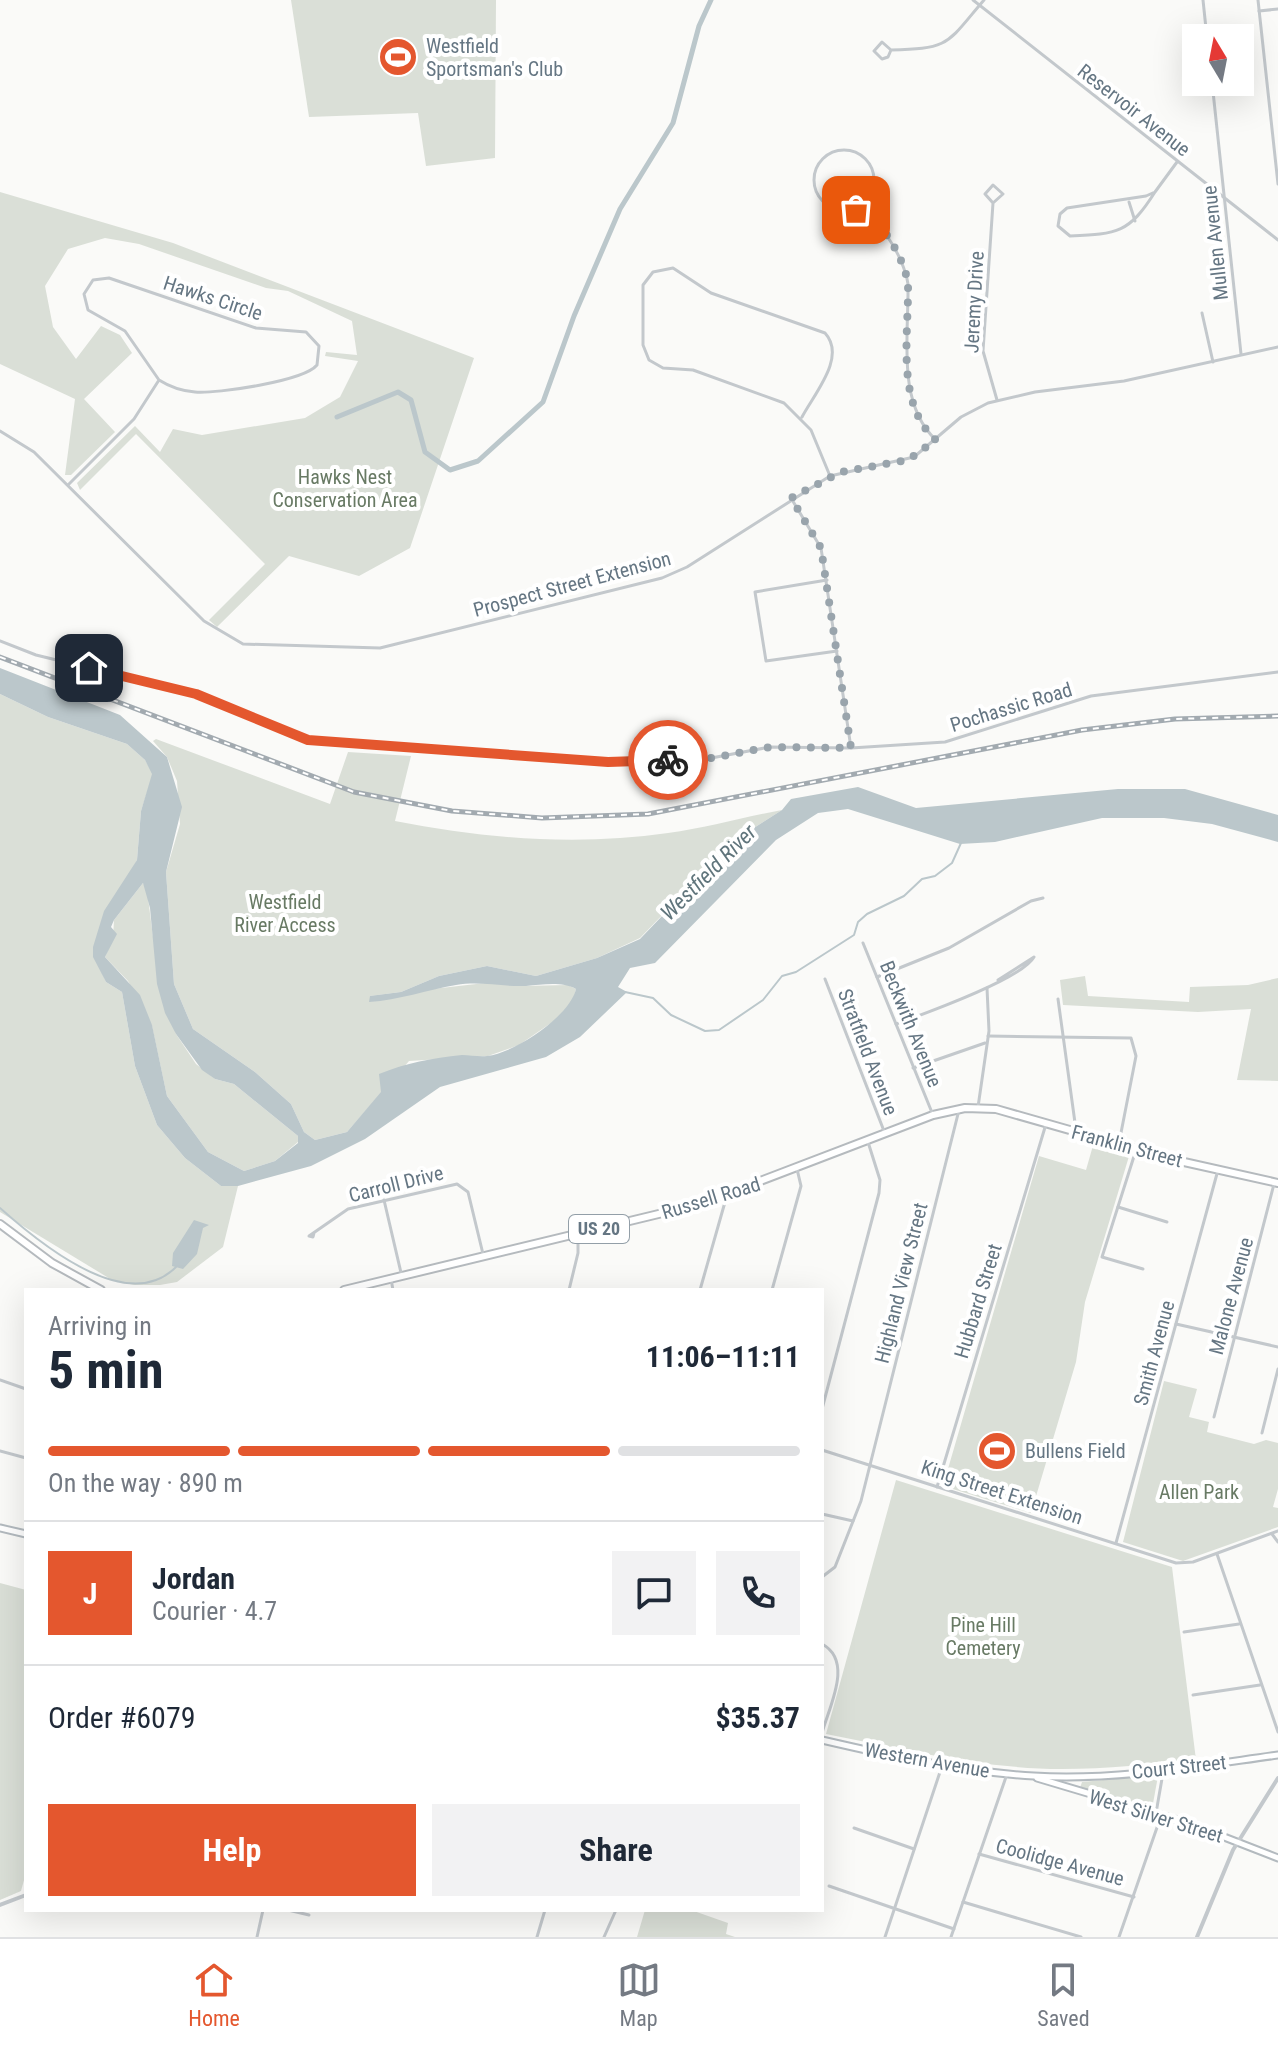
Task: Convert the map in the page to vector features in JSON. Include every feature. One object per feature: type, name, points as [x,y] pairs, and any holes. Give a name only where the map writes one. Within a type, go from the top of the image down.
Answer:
[{"type":"main road","name":"Russell Road","points":[[353,1288],[578,1235],[727,1195],[933,1115],[978,1107]]},
{"type":"main road","name":"Franklin Street","points":[[978,1107],[1136,1150],[1276,1182]]},
{"type":"main road","points":[[0,1224],[52,1263],[97,1288]]},
{"type":"main road","points":[[0,1528],[24,1534]]},
{"type":"main road","name":"Western Avenue","points":[[824,1740],[943,1764],[1032,1776]]},
{"type":"main road","name":"Court Street","points":[[1032,1776],[1163,1769],[1278,1755]]},
{"type":"main road","name":"West Silver Street","points":[[1032,1776],[1159,1814],[1278,1858]]},
{"type":"street","name":"Reservoir Avenue","points":[[973,0],[1278,240]]},
{"type":"street","points":[[891,50],[884,59],[877,57],[874,51],[882,42],[891,50],[927,49],[944,44],[958,33],[984,0]]},
{"type":"street","points":[[1203,0],[1206,24]]},
{"type":"street","points":[[1258,0],[1278,184]]},
{"type":"street","points":[[1259,11],[1278,9]]},
{"type":"street","name":"Mullen Avenue","points":[[1214,96],[1241,354]]},
{"type":"street","points":[[870,216],[830,206],[817,193],[816,169],[828,154],[851,150],[868,160],[875,178],[870,197],[870,216],[905,270],[911,401],[921,424],[936,440]]},
{"type":"street","points":[[1155,192],[1127,201],[1067,208],[1060,214],[1058,226],[1064,234],[1073,236],[1117,232],[1135,221],[1177,162]]},
{"type":"street","points":[[993,185],[1000,188],[1003,194],[993,203],[985,194],[993,185]]},
{"type":"street","points":[[849,210],[870,197]]},
{"type":"street","points":[[1127,201],[1135,221]]},
{"type":"street","name":"Jeremy Drive","points":[[993,203],[983,342],[986,368],[997,400]]},
{"type":"street","points":[[802,417],[833,360],[834,347],[825,333],[711,293],[673,268],[660,268],[650,274],[642,293],[643,345],[649,360],[659,367],[693,370],[772,397],[802,417],[815,437],[830,476]]},
{"type":"street","name":"Hawks Circle","points":[[109,278],[256,328],[303,331],[314,337],[320,349],[315,368],[301,376],[199,392],[177,389],[159,380],[125,331],[88,310],[84,294],[93,280],[109,278]]},
{"type":"street","points":[[1202,313],[1213,362]]},
{"type":"street","name":"Prospect Street Extension","points":[[0,431],[28,447],[204,621],[243,644],[380,648],[662,578],[687,567],[830,476],[908,460],[961,417],[997,400],[1124,381],[1278,347]]},
{"type":"street","points":[[68,485],[134,419],[159,380]]},
{"type":"street","points":[[791,498],[821,548],[851,748]]},
{"type":"street","points":[[827,580],[755,592],[766,661],[837,651]]},
{"type":"street","name":"Pochassic Road","points":[[0,641],[36,655],[196,694],[308,740],[608,762],[706,759],[770,747],[851,748],[945,742],[1091,696],[1278,672]]},
{"type":"street","points":[[877,977],[949,948],[1031,901],[1043,898]]},
{"type":"street","name":"Beckwith Avenue","points":[[863,943],[933,1115]]},
{"type":"street","points":[[896,1024],[986,988],[1018,965],[1034,957],[1027,965],[998,980]]},
{"type":"street","name":"Stratfield Avenue","points":[[825,979],[885,1134]]},
{"type":"street","points":[[978,1107],[988,1036],[986,988]]},
{"type":"street","points":[[1058,999],[1076,1132]]},
{"type":"street","points":[[988,1036],[1102,1035],[1134,1041],[1136,1056],[1119,1145]]},
{"type":"street","points":[[913,1068],[985,1043]]},
{"type":"street","name":"Highland View Street","points":[[824,1575],[835,1567],[853,1521],[960,1108]]},
{"type":"street","name":"Hubbard Street","points":[[937,1487],[1046,1124]]},
{"type":"street","points":[[824,1401],[879,1193],[880,1180],[868,1141]]},
{"type":"street","points":[[1136,1150],[1102,1257],[1143,1269]]},
{"type":"street","points":[[773,1288],[801,1186],[797,1169]]},
{"type":"street","name":"Smith Avenue","points":[[1116,1543],[1218,1170]]},
{"type":"street","name":"Malone Avenue","points":[[1214,1417],[1276,1182]]},
{"type":"street","name":"Carroll Drive","points":[[314,1233],[345,1210],[449,1185],[462,1185],[469,1195],[484,1257]]},
{"type":"street","points":[[701,1288],[727,1195]]},
{"type":"street","points":[[384,1200],[402,1277]]},
{"type":"street","points":[[1118,1207],[1167,1222]]},
{"type":"street","points":[[569,1288],[578,1253],[578,1235]]},
{"type":"street","points":[[391,1279],[393,1288]]},
{"type":"street","points":[[1176,1324],[1278,1347]]},
{"type":"street","points":[[1262,1433],[1278,1369]]},
{"type":"street","points":[[0,1380],[24,1388]]},
{"type":"street","points":[[0,1451],[24,1457]]},
{"type":"street","name":"King Street Extension","points":[[824,1451],[1173,1562],[1187,1563],[1217,1554]]},
{"type":"street","points":[[824,1514],[853,1521]]},
{"type":"street","points":[[1278,1531],[1217,1554],[1278,1732]]},
{"type":"street","points":[[1272,1534],[1278,1542]]},
{"type":"street","points":[[1184,1632],[1241,1624]]},
{"type":"street","points":[[824,1645],[834,1652],[839,1670],[824,1726]]},
{"type":"street","points":[[1193,1695],[1262,1685]]},
{"type":"street","points":[[885,1937],[943,1764]]},
{"type":"street","points":[[1119,1937],[1159,1814],[1163,1769]]},
{"type":"street","points":[[951,1937],[1007,1773]]},
{"type":"street","points":[[1075,1776],[1081,1793]]},
{"type":"street","points":[[1198,1937],[1238,1841],[1278,1778]]},
{"type":"street","points":[[854,1828],[914,1849]]},
{"type":"street","name":"Coolidge Avenue","points":[[979,1854],[1134,1897]]},
{"type":"street","points":[[829,1886],[954,1929]]},
{"type":"street","points":[[0,1905],[24,1896]]},
{"type":"street","points":[[963,1902],[1081,1937]]},
{"type":"street","points":[[257,1937],[263,1912]]},
{"type":"street","points":[[296,1912],[309,1915]]},
{"type":"street","points":[[537,1937],[544,1912]]},
{"type":"street","points":[[604,1937],[615,1912]]},
{"type":"green space","name":"Westfield Sportsman's Club","points":[[291,0],[496,0],[495,158],[426,166],[418,113],[309,117]]},
{"type":"green space","name":"Hawks Nest Conservation Area","points":[[0,192],[173,243],[474,358],[410,548],[359,576],[289,556],[217,627],[209,620],[265,564],[136,434],[80,490],[77,483],[135,426],[160,452],[173,429],[202,435],[305,418],[340,397],[358,361],[325,356],[326,352],[357,355],[352,321],[288,291],[266,288],[139,244],[105,238],[68,249],[45,286],[53,327],[76,359],[101,326],[120,335],[132,353],[84,399],[115,432],[71,475],[65,475],[75,399],[0,364]]},
{"type":"green space","points":[[0,694],[48,717],[127,744],[145,760],[153,774],[141,811],[137,860],[93,954],[106,982],[122,992],[135,1066],[157,1125],[185,1158],[221,1186],[238,1186],[223,1247],[177,1282],[134,1285],[112,1280],[0,1212]]},
{"type":"green space","name":"Westfield River Access","points":[[156,739],[330,804],[348,752],[411,756],[395,821],[497,836],[566,840],[634,837],[782,810],[735,840],[640,938],[597,958],[536,976],[487,966],[439,976],[401,992],[370,996],[494,982],[521,986],[568,985],[576,989],[573,1001],[564,1014],[519,1045],[488,1056],[409,1061],[347,1132],[315,1140],[304,1132],[291,1104],[255,1072],[193,1029],[174,984],[166,872],[180,824],[177,781],[167,757],[153,741]]},
{"type":"green space","points":[[143,883],[147,890],[153,937],[176,1034],[196,1064],[215,1079],[234,1084],[298,1136],[298,1142],[275,1161],[244,1171],[208,1152],[167,1096],[152,1026],[128,981],[105,957],[113,939],[114,920]]},
{"type":"green space","points":[[1085,976],[1088,996],[1189,1002],[1190,987],[1248,985],[1278,978],[1278,1081],[1237,1080],[1251,1009],[1198,1012],[1063,1005],[1060,980]]},
{"type":"green space","points":[[1094,1142],[1130,1153],[1085,1302],[1076,1362],[1031,1513],[943,1486],[1039,1156],[1086,1170]]},
{"type":"green space","name":"Allen Park","points":[[1164,1381],[1197,1389],[1189,1417],[1209,1422],[1207,1432],[1254,1444],[1266,1440],[1278,1443],[1278,1489],[1273,1507],[1278,1508],[1278,1527],[1183,1561],[1123,1542]]},
{"type":"green space","name":"Pine Hill Cemetery","points":[[896,1480],[1172,1567],[1196,1760],[1096,1768],[1003,1766],[826,1734]]},
{"type":"green space","points":[[0,1583],[24,1589],[24,1880],[21,1891],[0,1900]]},
{"type":"green space","points":[[1158,1776],[1152,1809],[1080,1788],[1082,1782]]},
{"type":"green space","points":[[644,1912],[697,1912],[728,1923],[726,1934],[735,1937],[637,1937]]},
{"type":"water","name":"Westfield River","points":[[0,668],[120,715],[167,757],[182,807],[166,872],[174,984],[193,1029],[255,1072],[291,1104],[304,1132],[315,1140],[347,1132],[381,1092],[379,1074],[430,1059],[487,1056],[512,1048],[553,1021],[572,1000],[576,989],[558,984],[474,984],[369,1002],[370,996],[401,992],[439,976],[487,966],[536,976],[597,958],[640,939],[735,840],[782,810],[791,799],[858,787],[916,808],[1118,789],[1185,789],[1278,815],[1278,842],[1212,824],[1164,818],[1102,818],[995,842],[960,844],[848,809],[818,813],[776,840],[655,963],[630,968],[618,987],[627,992],[580,1037],[546,1057],[440,1087],[365,1139],[311,1166],[238,1186],[221,1186],[185,1158],[157,1125],[135,1066],[122,992],[106,982],[93,957],[104,911],[137,860],[141,811],[152,774],[145,760],[127,744],[48,717],[0,694]],"holes":[[[143,883],[150,908],[157,984],[165,1013],[202,1070],[215,1079],[234,1084],[298,1136],[298,1143],[275,1161],[244,1171],[208,1152],[167,1096],[152,1025],[140,995],[105,957],[117,934],[111,927],[114,920]]]},
{"type":"water","points":[[194,1220],[209,1225],[203,1228],[197,1254],[183,1269],[172,1266],[173,1253]]},
{"type":"waterway","points":[[337,417],[398,392],[411,400],[425,452],[450,470],[478,461],[543,402],[574,316],[620,209],[673,123],[699,26],[711,0]]},
{"type":"waterway","points":[[625,992],[653,998],[671,1015],[705,1031],[719,1030],[763,1000],[782,976],[796,972],[854,935],[858,922],[867,914],[904,896],[922,879],[935,876],[952,863],[961,843]]},
{"type":"waterway","points":[[0,1208],[59,1255],[109,1279],[133,1283],[156,1280],[176,1267]]},
{"type":"railway","points":[[0,657],[354,792],[452,811],[542,818],[648,814],[1082,730],[1175,719],[1278,716]]},
{"type":"way so far","points":[[668,760],[706,759],[770,747],[851,748],[821,548],[791,498],[841,472],[908,460],[936,440],[921,424],[911,401],[908,284],[904,266],[870,216],[856,210]]},
{"type":"place","name":"Westfield Sportsman's Club","points":[[398,57]]},
{"type":"place","name":"Bullens Field","points":[[997,1451]]},
{"type":"route","points":[[89,668],[196,694],[308,740],[608,762],[668,760]]}]
